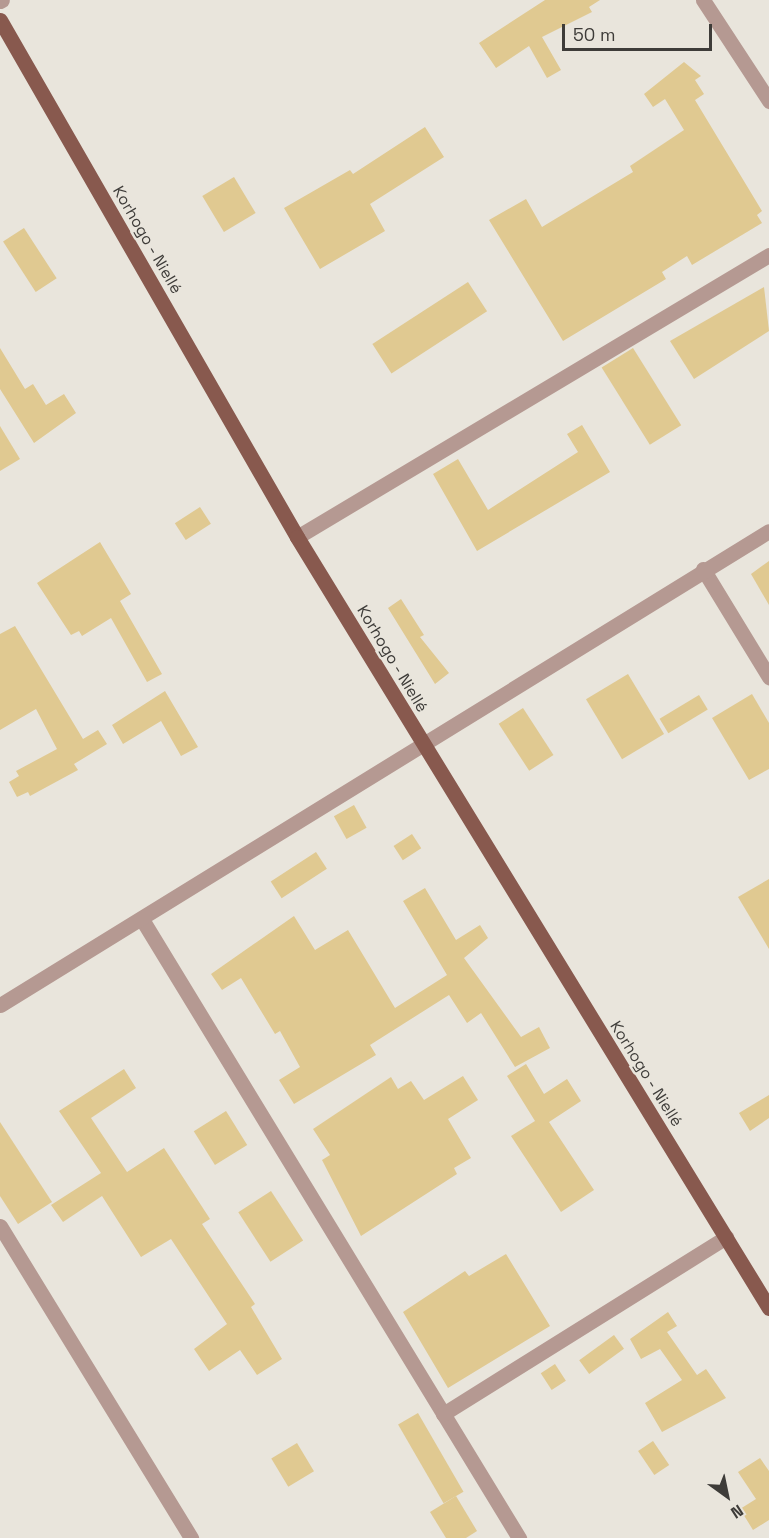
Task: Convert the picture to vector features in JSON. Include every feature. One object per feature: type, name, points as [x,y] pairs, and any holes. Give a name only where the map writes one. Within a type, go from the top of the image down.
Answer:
[{"type":"main road","name":"Korhogo - Niellé","points":[[0,21],[297,537],[769,1308]]},
{"type":"street","points":[[703,0],[769,101]]},
{"type":"street","points":[[297,537],[769,255]]},
{"type":"street","points":[[0,1005],[142,921],[703,569],[769,531]]},
{"type":"street","points":[[703,569],[769,677]]},
{"type":"street","points":[[142,921],[519,1538]]},
{"type":"street","points":[[0,1226],[191,1538]]},
{"type":"street","points":[[443,1414],[726,1237]]},
{"type":"building","points":[[545,0],[600,0],[589,7],[592,12],[542,37],[561,70],[547,78],[529,46],[496,68],[479,43]]},
{"type":"building","points":[[684,62],[701,76],[695,80],[704,94],[695,100],[762,211],[757,215],[762,223],[692,265],[687,256],[662,272],[666,279],[563,341],[489,220],[526,199],[542,227],[633,172],[630,166],[684,130],[665,99],[653,107],[644,94]]},
{"type":"building","points":[[425,127],[444,157],[370,204],[385,231],[320,269],[284,208],[350,170],[353,174]]},
{"type":"building","points":[[234,177],[256,213],[224,232],[202,196]]},
{"type":"building","points":[[24,228],[57,278],[36,292],[3,242]]},
{"type":"building","points":[[468,282],[487,311],[391,373],[372,344]]},
{"type":"building","points":[[764,287],[769,331],[694,379],[670,341]]},
{"type":"building","points":[[0,348],[25,389],[33,384],[46,405],[64,394],[76,413],[34,443],[0,389]]},
{"type":"building","points":[[633,348],[681,425],[650,445],[602,368]]},
{"type":"building","points":[[582,425],[610,472],[477,551],[433,474],[458,459],[488,510],[578,452],[567,434]]},
{"type":"building","points":[[0,426],[20,459],[0,471]]},
{"type":"building","points":[[200,507],[211,524],[186,540],[175,523]]},
{"type":"building","points":[[100,542],[131,594],[120,601],[162,674],[147,682],[111,618],[82,636],[79,631],[71,635],[37,583]]},
{"type":"building","points":[[769,561],[769,605],[751,574]]},
{"type":"building","points":[[401,599],[424,635],[420,637],[449,673],[435,684],[388,608]]},
{"type":"building","points":[[15,626],[83,739],[98,730],[107,744],[74,764],[78,770],[30,796],[28,792],[17,797],[9,782],[19,776],[16,771],[57,749],[36,709],[0,730],[0,634]]},
{"type":"building","points":[[628,674],[664,734],[622,759],[586,699]]},
{"type":"building","points":[[165,691],[198,747],[181,756],[161,721],[123,744],[112,725]]},
{"type":"building","points":[[752,694],[769,723],[769,769],[749,780],[712,718]]},
{"type":"building","points":[[699,695],[708,710],[668,733],[660,719]]},
{"type":"building","points":[[523,708],[553,755],[529,771],[499,724]]},
{"type":"building","points":[[354,805],[367,828],[346,839],[334,816]]},
{"type":"building","points":[[412,834],[421,848],[403,860],[394,846]]},
{"type":"building","points":[[316,852],[327,869],[282,898],[271,881]]},
{"type":"building","points":[[769,879],[769,949],[738,897]]},
{"type":"building","points":[[425,888],[456,940],[480,925],[488,938],[464,958],[521,1037],[539,1027],[550,1048],[515,1067],[481,1013],[467,1023],[449,995],[370,1045],[376,1055],[294,1104],[279,1080],[300,1067],[280,1031],[275,1034],[241,978],[222,990],[211,974],[294,916],[315,950],[348,930],[395,1008],[447,975],[403,901]]},
{"type":"building","points":[[526,1064],[544,1094],[567,1079],[581,1101],[549,1122],[594,1190],[561,1212],[511,1136],[535,1121],[507,1076]]},
{"type":"building","points":[[124,1069],[136,1088],[91,1118],[127,1172],[164,1148],[210,1219],[202,1224],[255,1304],[251,1307],[282,1359],[257,1375],[240,1350],[209,1371],[194,1349],[227,1324],[171,1239],[141,1257],[102,1196],[63,1222],[51,1205],[101,1173],[59,1111]]},
{"type":"building","points":[[463,1076],[478,1100],[448,1119],[471,1158],[454,1168],[457,1174],[361,1236],[322,1160],[330,1155],[313,1129],[391,1077],[398,1089],[411,1081],[424,1100]]},
{"type":"building","points":[[769,1095],[769,1118],[750,1131],[739,1113]]},
{"type":"building","points":[[226,1111],[247,1145],[215,1165],[194,1131]]},
{"type":"building","points":[[0,1122],[52,1202],[18,1224],[0,1196]]},
{"type":"building","points":[[271,1191],[303,1240],[270,1262],[238,1212]]},
{"type":"building","points":[[506,1254],[550,1326],[448,1388],[403,1312],[465,1271],[469,1276]]},
{"type":"building","points":[[668,1312],[677,1326],[667,1332],[697,1375],[706,1369],[726,1398],[662,1432],[645,1403],[682,1380],[660,1349],[641,1359],[630,1339]]},
{"type":"building","points":[[614,1335],[624,1349],[589,1374],[579,1360]]},
{"type":"building","points":[[555,1364],[566,1381],[552,1390],[541,1373]]},
{"type":"building","points":[[418,1413],[464,1492],[444,1503],[398,1424]]},
{"type":"building","points":[[653,1441],[669,1465],[654,1475],[638,1451]]},
{"type":"building","points":[[297,1443],[314,1471],[288,1487],[271,1458]]},
{"type":"building","points":[[760,1458],[769,1471],[769,1520],[753,1530],[740,1509],[756,1499],[738,1472]]},
{"type":"building","points":[[456,1496],[477,1531],[466,1538],[446,1538],[430,1512]]}]
